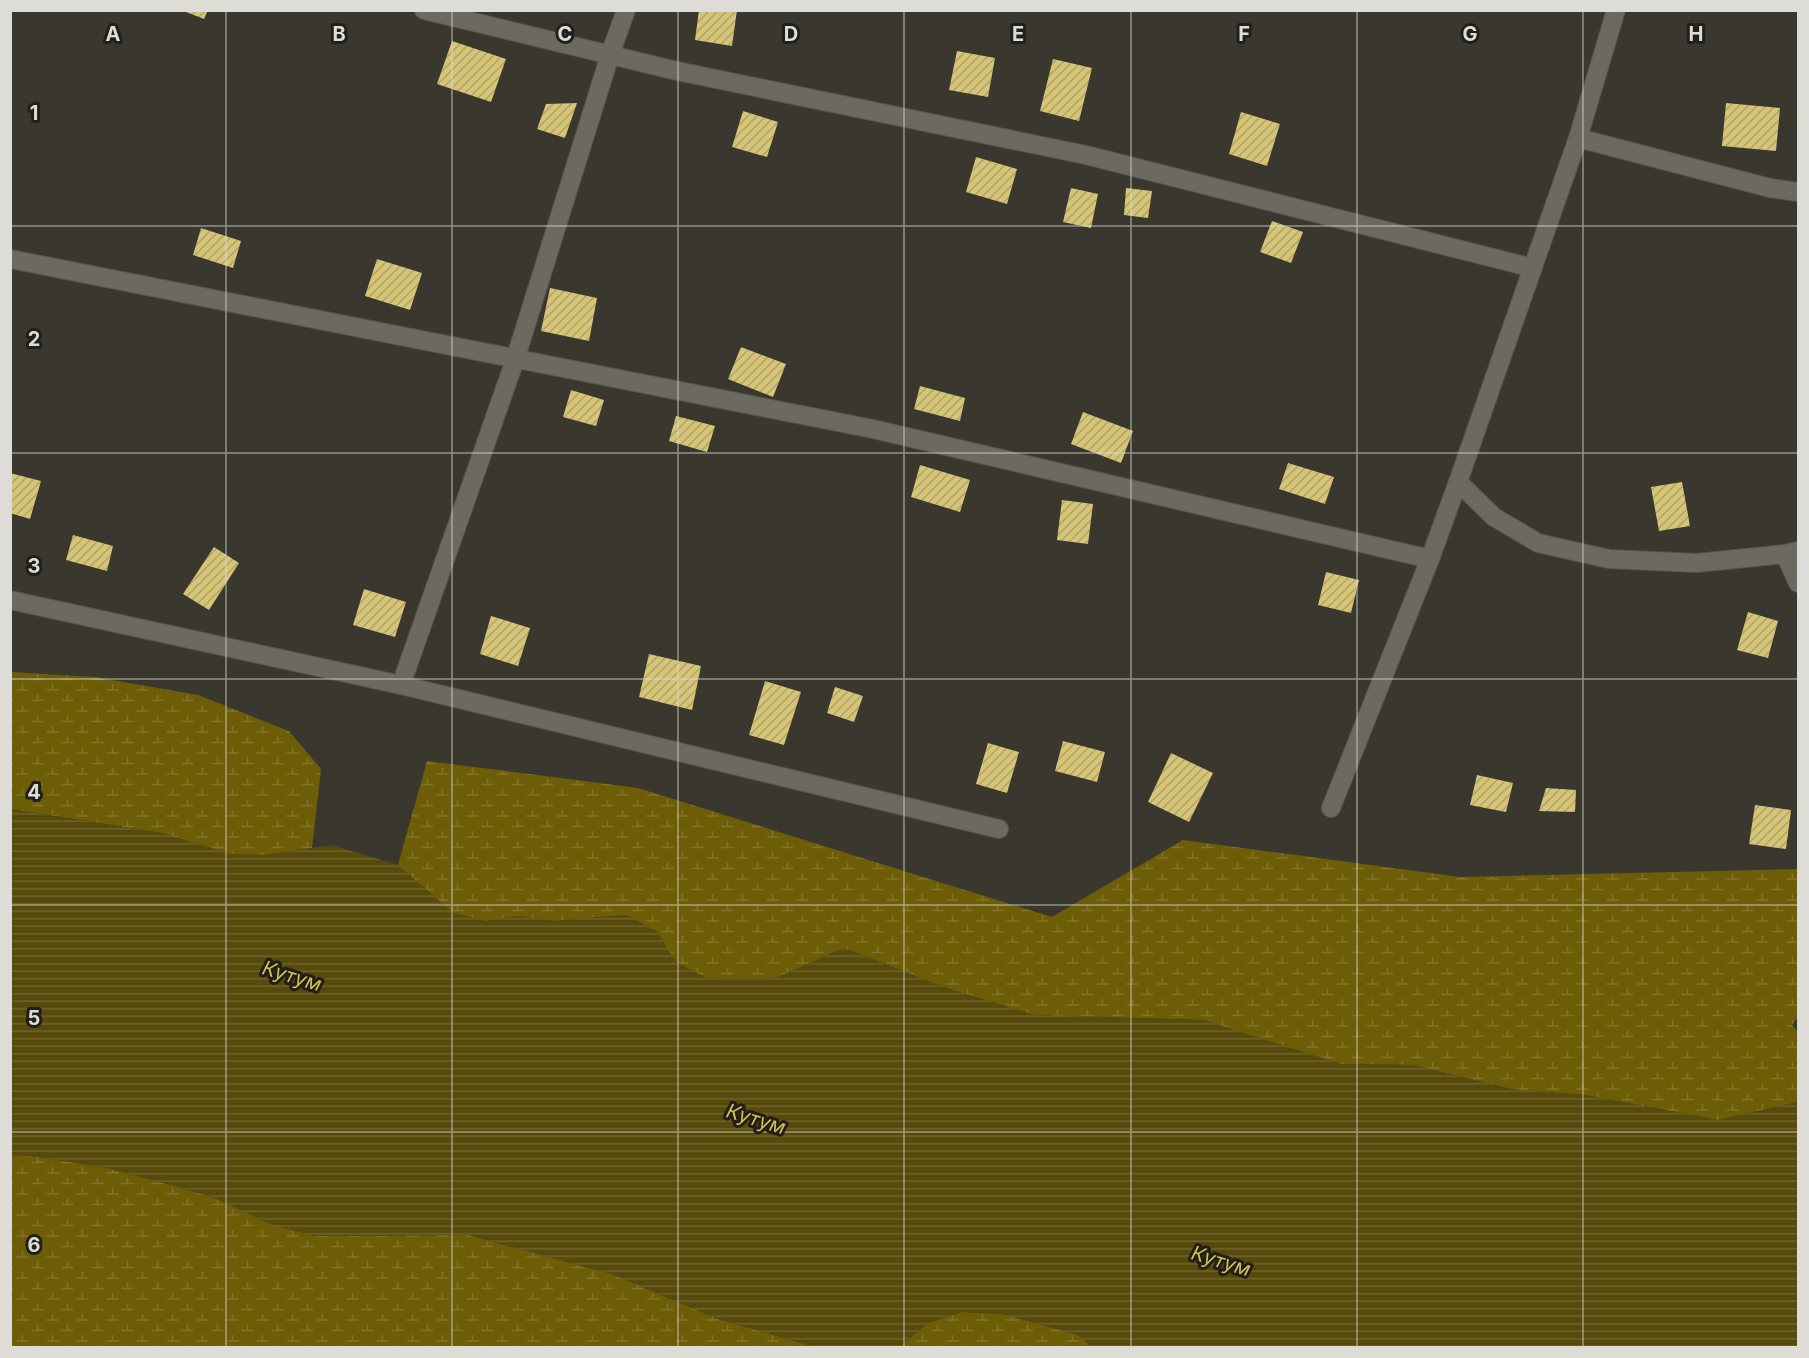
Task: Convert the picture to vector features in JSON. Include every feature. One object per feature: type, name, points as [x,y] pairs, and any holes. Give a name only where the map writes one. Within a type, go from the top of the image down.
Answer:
[{"type":"street","points":[[424,10],[677,71],[1086,154],[1533,268]]},
{"type":"street","points":[[400,685],[515,360],[626,10]]},
{"type":"street","points":[[1331,808],[1430,559],[1458,482],[1578,138],[1616,10]]},
{"type":"street","points":[[1578,138],[1770,188],[1798,192]]},
{"type":"street","points":[[10,259],[873,429],[1430,559]]},
{"type":"street","points":[[1458,482],[1494,517],[1538,543],[1609,559],[1697,563],[1792,552],[1798,582]]},
{"type":"street","points":[[10,600],[400,685],[999,829]]},
{"type":"green space","points":[[10,672],[95,677],[198,695],[289,731],[321,769],[312,848],[264,855],[231,854],[161,833],[11,809]]},
{"type":"green space","points":[[427,761],[638,788],[1052,917],[1183,840],[1460,877],[1798,869],[1798,1017],[1792,1025],[1798,1032],[1798,1102],[1718,1120],[1585,1095],[1511,1089],[1413,1065],[1340,1064],[1203,1020],[1034,1015],[946,988],[844,948],[776,978],[708,979],[676,962],[656,931],[626,915],[553,921],[519,916],[486,921],[453,913],[398,865]]},
{"type":"green space","points":[[10,1155],[103,1167],[179,1187],[212,1197],[314,1236],[468,1235],[612,1274],[718,1319],[815,1347],[11,1347]]},
{"type":"green space","points":[[962,1312],[1004,1314],[1078,1335],[1092,1347],[893,1348],[900,1346],[928,1323]]},
{"type":"water","name":"Кутум","points":[[10,809],[161,833],[231,854],[264,855],[332,845],[398,865],[453,913],[486,921],[519,916],[553,921],[626,915],[656,931],[676,962],[708,979],[776,978],[844,948],[946,988],[1034,1015],[1203,1020],[1340,1064],[1413,1065],[1511,1089],[1585,1095],[1718,1120],[1798,1102],[1798,1347],[1092,1348],[1078,1335],[1004,1314],[962,1312],[928,1323],[900,1346],[815,1347],[718,1319],[612,1274],[468,1235],[314,1236],[274,1226],[212,1197],[179,1187],[103,1167],[11,1155]]},
{"type":"building","points":[[181,10],[208,10],[204,19]]},
{"type":"building","points":[[699,10],[737,10],[732,46],[695,40]]},
{"type":"building","points":[[452,41],[506,59],[491,102],[437,84]]},
{"type":"building","points":[[957,51],[995,58],[988,97],[949,90]]},
{"type":"building","points":[[1053,59],[1092,68],[1079,121],[1040,111]]},
{"type":"building","points":[[577,103],[565,138],[537,129],[546,104]]},
{"type":"building","points":[[1726,103],[1780,108],[1776,151],[1722,146]]},
{"type":"building","points":[[743,111],[778,122],[767,157],[732,147]]},
{"type":"building","points":[[1241,112],[1280,124],[1267,166],[1229,154]]},
{"type":"building","points":[[976,157],[1017,169],[1007,204],[966,192]]},
{"type":"building","points":[[1071,188],[1098,194],[1091,228],[1063,222]]},
{"type":"building","points":[[1126,188],[1152,191],[1148,218],[1124,215]]},
{"type":"building","points":[[1272,221],[1303,232],[1291,263],[1260,252]]},
{"type":"building","points":[[201,228],[241,241],[233,268],[193,255]]},
{"type":"building","points":[[377,259],[422,273],[410,310],[365,296]]},
{"type":"building","points":[[550,288],[597,298],[589,341],[541,331]]},
{"type":"building","points":[[741,347],[786,364],[773,397],[728,379]]},
{"type":"building","points":[[920,386],[965,398],[960,421],[914,409]]},
{"type":"building","points":[[571,390],[604,400],[596,426],[563,417]]},
{"type":"building","points":[[1083,412],[1133,431],[1121,463],[1071,444]]},
{"type":"building","points":[[676,416],[715,426],[707,452],[669,441]]},
{"type":"building","points":[[1288,463],[1334,477],[1325,504],[1279,489]]},
{"type":"building","points":[[920,465],[970,480],[960,512],[911,497]]},
{"type":"building","points":[[10,473],[41,481],[30,519],[10,513]]},
{"type":"building","points":[[1682,482],[1690,526],[1659,531],[1651,487]]},
{"type":"building","points":[[1062,500],[1093,504],[1088,544],[1057,540]]},
{"type":"building","points":[[73,535],[113,546],[107,571],[66,560]]},
{"type":"building","points":[[214,547],[239,563],[209,610],[183,594]]},
{"type":"building","points":[[1326,572],[1359,580],[1351,613],[1318,605]]},
{"type":"building","points":[[364,589],[406,602],[395,637],[353,625]]},
{"type":"building","points":[[1748,612],[1778,621],[1768,658],[1737,650]]},
{"type":"building","points":[[491,616],[530,628],[518,666],[480,654]]},
{"type":"building","points":[[649,654],[701,666],[692,710],[639,697]]},
{"type":"building","points":[[765,681],[801,692],[784,745],[749,735]]},
{"type":"building","points":[[835,687],[863,696],[854,722],[827,713]]},
{"type":"building","points":[[1063,741],[1105,752],[1097,782],[1055,771]]},
{"type":"building","points":[[988,743],[1019,752],[1007,793],[976,784]]},
{"type":"building","points":[[1171,753],[1213,773],[1189,822],[1148,802]]},
{"type":"building","points":[[1477,775],[1513,783],[1506,812],[1470,805]]},
{"type":"building","points":[[1546,788],[1576,790],[1575,812],[1539,811]]},
{"type":"building","points":[[1755,805],[1791,810],[1786,849],[1749,844]]}]
